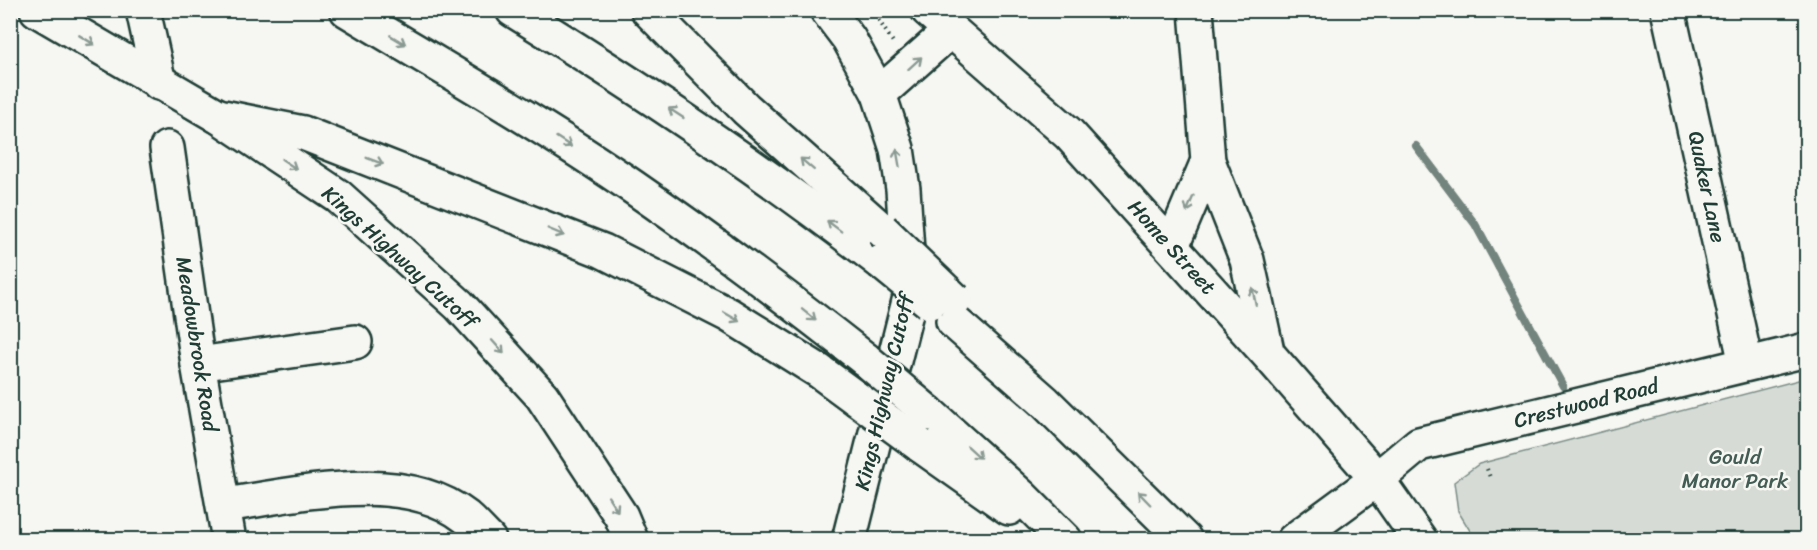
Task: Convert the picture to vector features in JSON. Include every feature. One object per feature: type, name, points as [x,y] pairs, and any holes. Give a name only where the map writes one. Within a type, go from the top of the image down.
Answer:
[{"type":"main road","name":"Kings Highway Cutoff","points":[[37,10],[218,116],[338,196],[459,305],[542,396],[621,516],[631,540]]},
{"type":"main road","points":[[143,10],[159,83]]},
{"type":"main road","points":[[347,10],[506,106],[631,186],[797,305],[930,414],[1022,496],[1065,540]]},
{"type":"main road","points":[[513,10],[678,114],[764,174],[882,246]]},
{"type":"main road","points":[[648,10],[882,246],[954,311],[1185,540]]},
{"type":"main road","name":"Kings Highway Cutoff","points":[[827,10],[849,39],[879,94],[897,149],[903,189],[910,297],[849,540]]},
{"type":"main road","points":[[1196,10],[1208,161],[1247,260],[1267,353]]},
{"type":"main road","name":"Quaker Lane","points":[[1668,10],[1746,364]]},
{"type":"main road","name":"Home Street","points":[[879,94],[939,21],[1069,134],[1172,246],[1377,479],[1420,540]]},
{"type":"main road","points":[[218,116],[303,133],[603,251],[729,315],[819,371],[1053,540]]},
{"type":"main road","name":"Meadowbrook Road","points":[[167,148],[198,364],[229,540]]},
{"type":"main road","points":[[1172,246],[1208,161]]},
{"type":"main road","points":[[198,364],[355,342]]},
{"type":"main road","name":"Crestwood Road","points":[[1294,540],[1377,479],[1419,444],[1806,350]]},
{"type":"main road","points":[[224,505],[349,488],[386,489],[424,496],[445,505],[465,516],[489,540]]},
{"type":"path","points":[[872,10],[896,46]]},
{"type":"path","points":[[1487,469],[1491,480]]},
{"type":"green space","name":"Gould Manor Park","points":[[1806,378],[1806,539],[1475,539],[1458,511],[1454,482],[1479,464]]},
{"type":"waterway","points":[[1416,146],[1475,224],[1563,386]]}]
